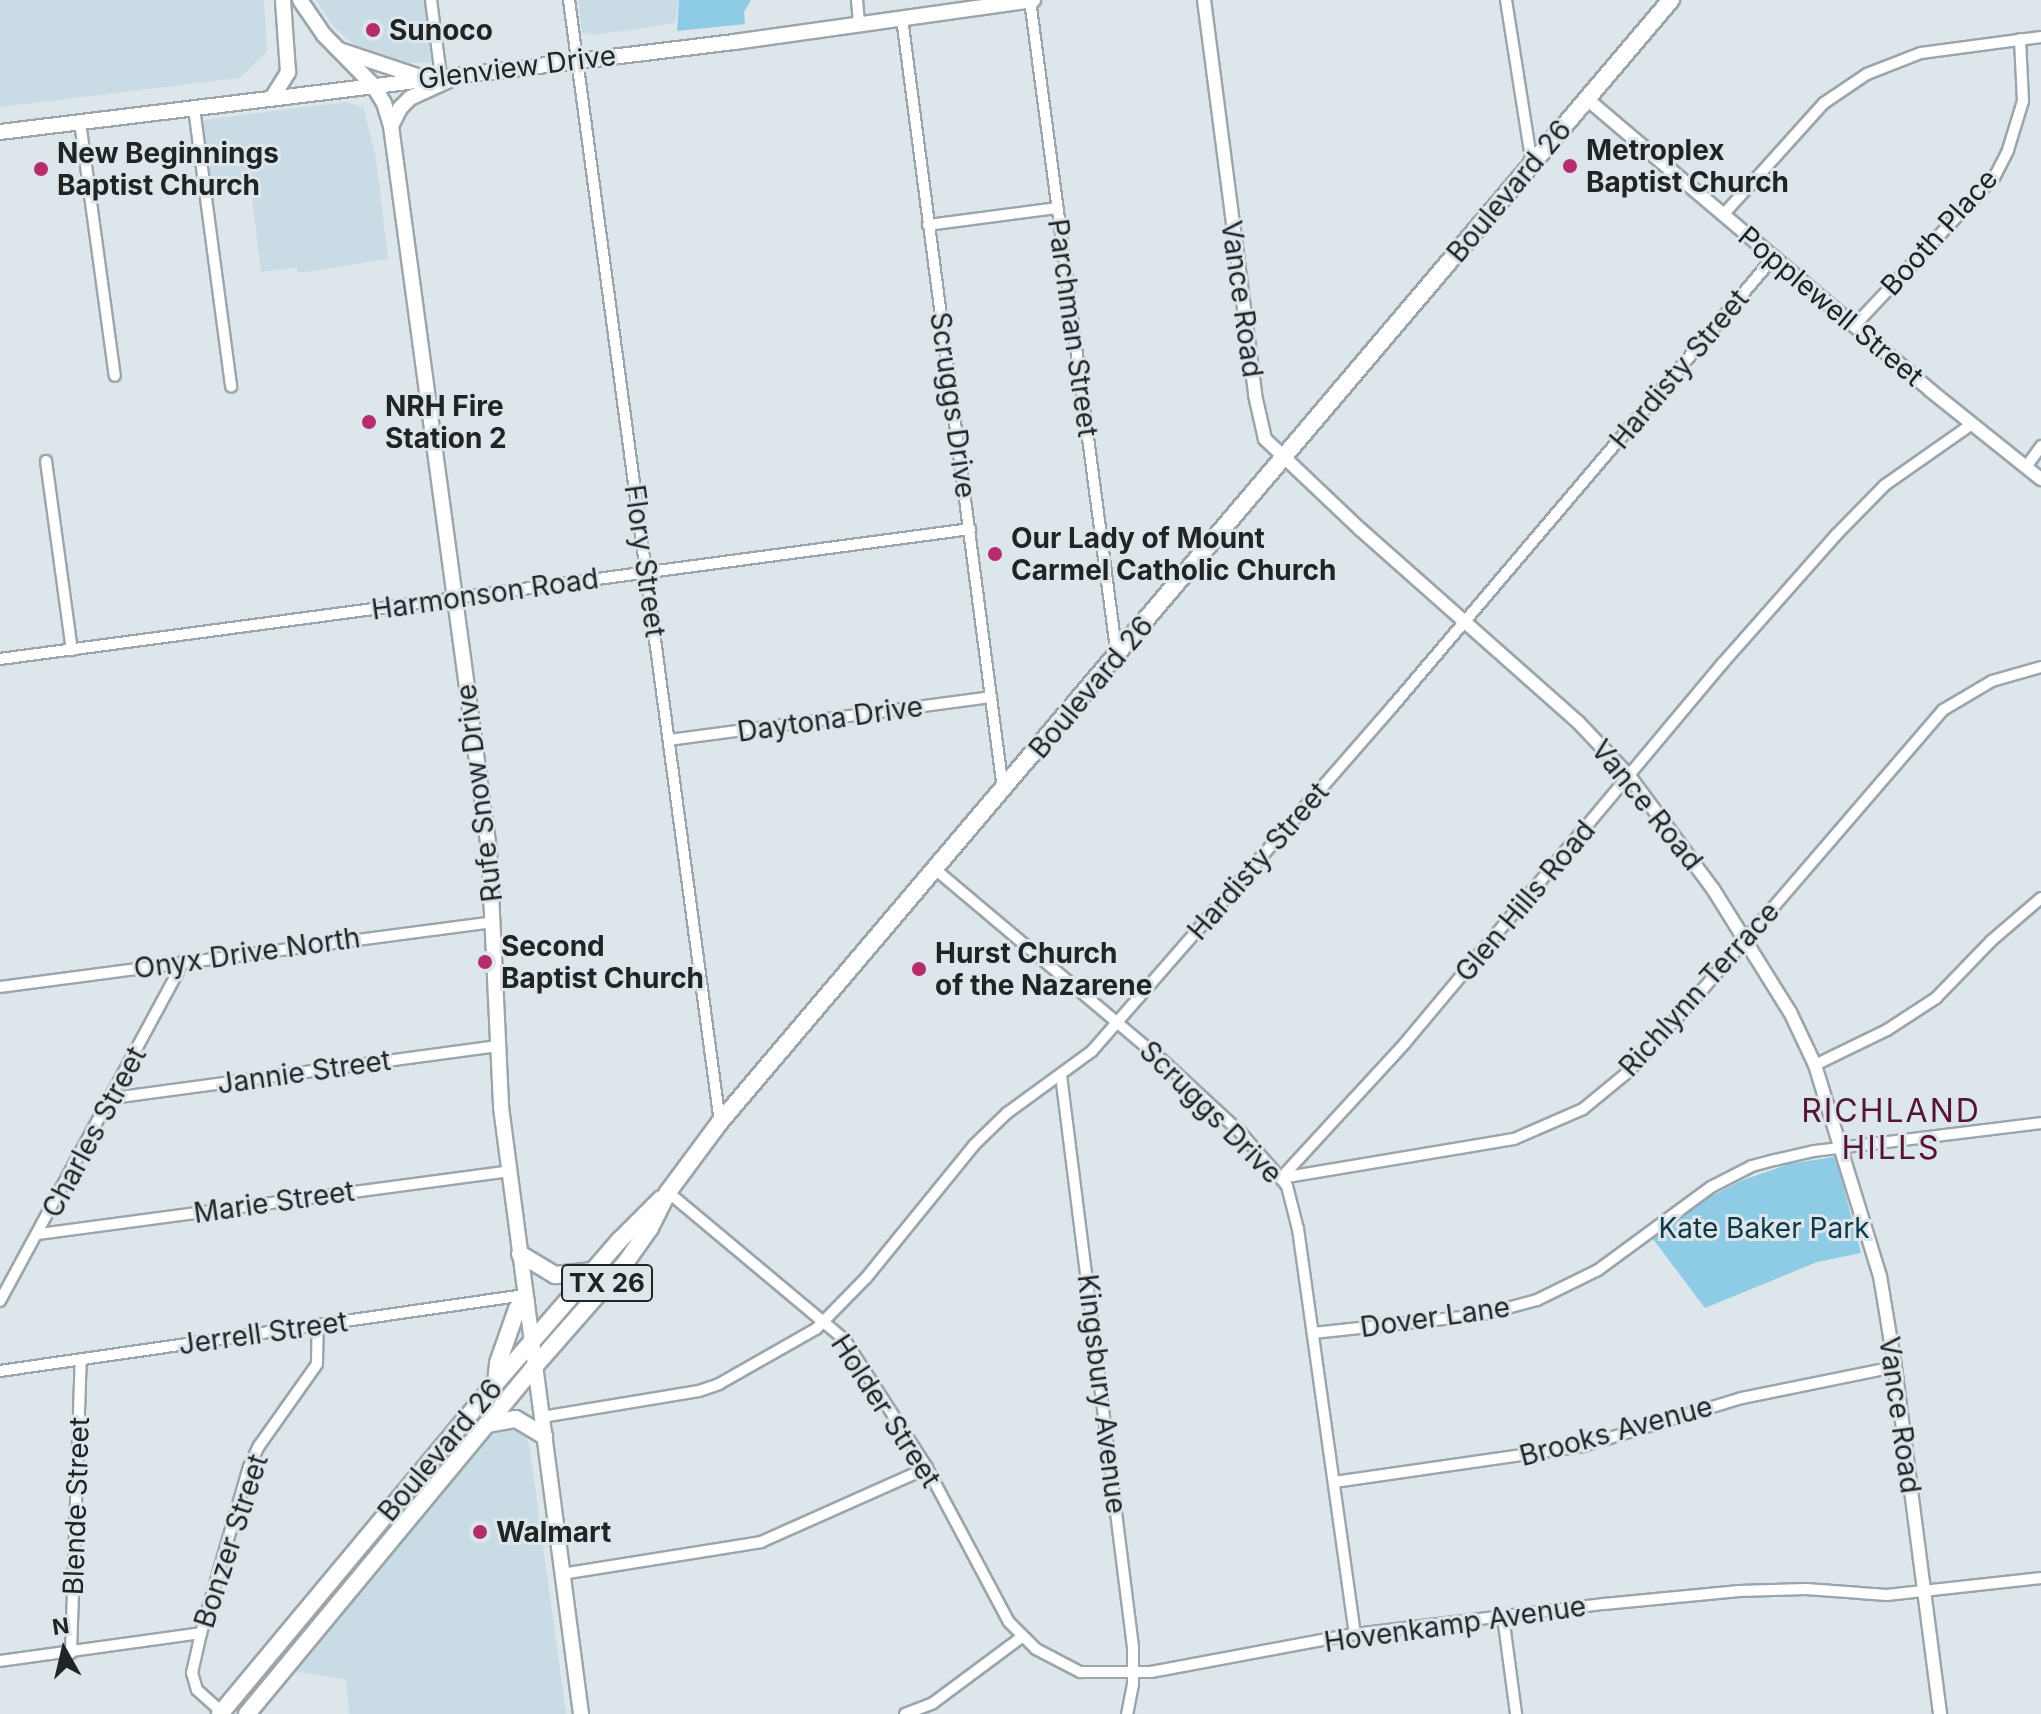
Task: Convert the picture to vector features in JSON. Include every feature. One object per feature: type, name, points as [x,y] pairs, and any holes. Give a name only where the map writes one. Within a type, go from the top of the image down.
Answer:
[{"type":"main road","points":[[272,98],[288,72],[283,0]]},
{"type":"main road","name":"Rufe Snow Drive","points":[[300,0],[339,50],[373,85],[384,103],[391,126],[489,850],[494,922],[496,1046],[509,1171],[581,1714]]},
{"type":"main road","name":"Glenview Drive","points":[[0,132],[1031,0]]},
{"type":"main road","name":"Boulevard 26","points":[[222,1713],[496,1383],[593,1271],[668,1192],[720,1122],[1671,0]]},
{"type":"main road","points":[[339,50],[425,78]]},
{"type":"main road","points":[[391,126],[400,108],[410,98],[468,73]]},
{"type":"main road","name":"Boulevard 26","points":[[247,1714],[535,1366],[626,1262],[650,1228],[668,1192]]},
{"type":"main road","points":[[520,1254],[555,1275],[593,1271]]},
{"type":"main road","points":[[496,1383],[498,1363],[517,1309],[526,1298]]},
{"type":"main road","points":[[487,1424],[516,1419],[544,1436]]},
{"type":"main road","points":[[369,1535],[384,1547]]},
{"type":"street","points":[[431,0],[441,76]]},
{"type":"street","name":"Flory Street","points":[[569,0],[720,1122]]},
{"type":"street","points":[[857,0],[859,24]]},
{"type":"street","name":"Parchman Street","points":[[1031,0],[1117,656]]},
{"type":"street","name":"Vance Road","points":[[1204,0],[1258,413],[1265,439],[1578,722],[1629,776],[1689,853],[1745,939],[1790,1012],[1815,1065],[1880,1276],[1895,1367],[1940,1714]]},
{"type":"street","points":[[1506,0],[1532,164]]},
{"type":"street","name":"Scruggs Drive","points":[[902,18],[1003,791]]},
{"type":"street","points":[[1723,215],[1824,103],[1867,74],[1921,53],[2041,37]]},
{"type":"street","name":"Booth Place","points":[[1855,325],[1995,176],[2008,150],[2023,101],[2020,39]]},
{"type":"street","name":"Popplewell Street","points":[[1587,99],[2041,479]]},
{"type":"street","points":[[194,108],[231,387]]},
{"type":"street","points":[[80,122],[115,376]]},
{"type":"street","points":[[928,225],[1057,208]]},
{"type":"street","name":"Hardisty Street","points":[[542,1417],[699,1391],[719,1384],[816,1329],[866,1278],[974,1145],[1007,1113],[1092,1051],[1774,257]]},
{"type":"street","name":"Glen Hills Road","points":[[1281,1178],[1405,1043],[1722,664],[1836,535],[1896,476],[1972,424]]},
{"type":"street","points":[[2026,467],[2041,446]]},
{"type":"street","points":[[46,461],[72,650]]},
{"type":"street","name":"Harmonson Road","points":[[0,659],[970,529]]},
{"type":"street","name":"Richlynn Terrace","points":[[1281,1178],[1467,1150],[1514,1139],[1568,1117],[1597,1098],[1628,1072],[1943,710],[1992,681],[2041,667]]},
{"type":"street","name":"Daytona Drive","points":[[669,740],[991,697]]},
{"type":"street","name":"Scruggs Drive","points":[[936,870],[1117,1022],[1241,1133],[1281,1178],[1292,1201],[1298,1229],[1355,1634]]},
{"type":"street","points":[[1815,1065],[1887,1030],[1930,1003],[1991,941],[2041,898]]},
{"type":"street","name":"Onyx Drive North","points":[[0,987],[494,922]]},
{"type":"street","name":"Charles Street","points":[[0,1301],[113,1098],[184,961]]},
{"type":"street","name":"Jannie Street","points":[[113,1098],[496,1046]]},
{"type":"street","name":"Kingsbury Avenue","points":[[1061,1075],[1134,1673],[1127,1714]]},
{"type":"street","name":"Dover Lane","points":[[1313,1333],[1481,1315],[1537,1300],[1598,1270],[1732,1175],[1775,1160],[1842,1147],[2041,1123]]},
{"type":"street","name":"Marie Street","points":[[39,1234],[509,1171]]},
{"type":"street","name":"Holder Street","points":[[668,1192],[844,1339],[927,1468],[1009,1622],[1022,1637]]},
{"type":"street","name":"Jerrell Street","points":[[0,1371],[526,1298]]},
{"type":"street","name":"Bonzer Street","points":[[222,1713],[197,1690],[192,1673],[201,1633],[249,1467],[259,1446],[317,1364],[318,1325]]},
{"type":"street","name":"Blende Street","points":[[71,1653],[81,1359]]},
{"type":"street","name":"Brooks Avenue","points":[[1334,1482],[1583,1446],[1755,1394],[1895,1367]]},
{"type":"street","points":[[562,1574],[761,1542],[927,1468]]},
{"type":"street","name":"Hovenkamp Avenue","points":[[1022,1637],[1063,1666],[1080,1672],[1134,1673],[1355,1634],[1739,1591],[1925,1593],[2041,1578]]},
{"type":"street","points":[[1503,1616],[1516,1714]]},
{"type":"street","points":[[0,1661],[201,1633]]},
{"type":"street","points":[[905,1714],[933,1703],[1022,1637]]},
{"type":"shaded area","points":[[0,0],[264,0],[267,52],[239,78],[0,107]]},
{"type":"shaded area","points":[[316,0],[425,0],[431,63],[398,62],[360,50],[332,25]]},
{"type":"shaded area","points":[[578,0],[679,0],[675,23],[595,35],[582,33]]},
{"type":"shaded area","points":[[346,102],[363,107],[376,158],[388,259],[298,273],[297,267],[261,272],[251,189],[213,195],[203,120]]},
{"type":"shaded area","points":[[508,1426],[524,1426],[530,1450],[566,1714],[349,1714],[346,1679],[296,1672],[398,1544],[488,1439]]},
{"type":"green space","points":[[679,0],[751,0],[744,12],[745,24],[677,31]]},
{"type":"green space","name":"Kate Baker Park","points":[[1839,1156],[1843,1165],[1839,1170],[1861,1253],[1817,1262],[1705,1308],[1653,1239],[1706,1199],[1743,1180],[1789,1164]]},
{"type":"place","name":"Sunoco","points":[[373,30]]},
{"type":"place","name":"Metroplex Baptist Church","points":[[1570,166]]},
{"type":"place","name":"New Beginnings Baptist Church","points":[[41,169]]},
{"type":"place","name":"NRH Fire Station 2","points":[[369,422]]},
{"type":"place","name":"Our Lady of Mount Carmel Catholic Church","points":[[995,554]]},
{"type":"place","name":"Second Baptist Church","points":[[485,962]]},
{"type":"place","name":"Hurst Church of the Nazarene","points":[[919,969]]},
{"type":"place","name":"Walmart","points":[[480,1532]]},
{"type":"district","name":"RICHLAND HILLS","points":[[1891,1130]]}]
